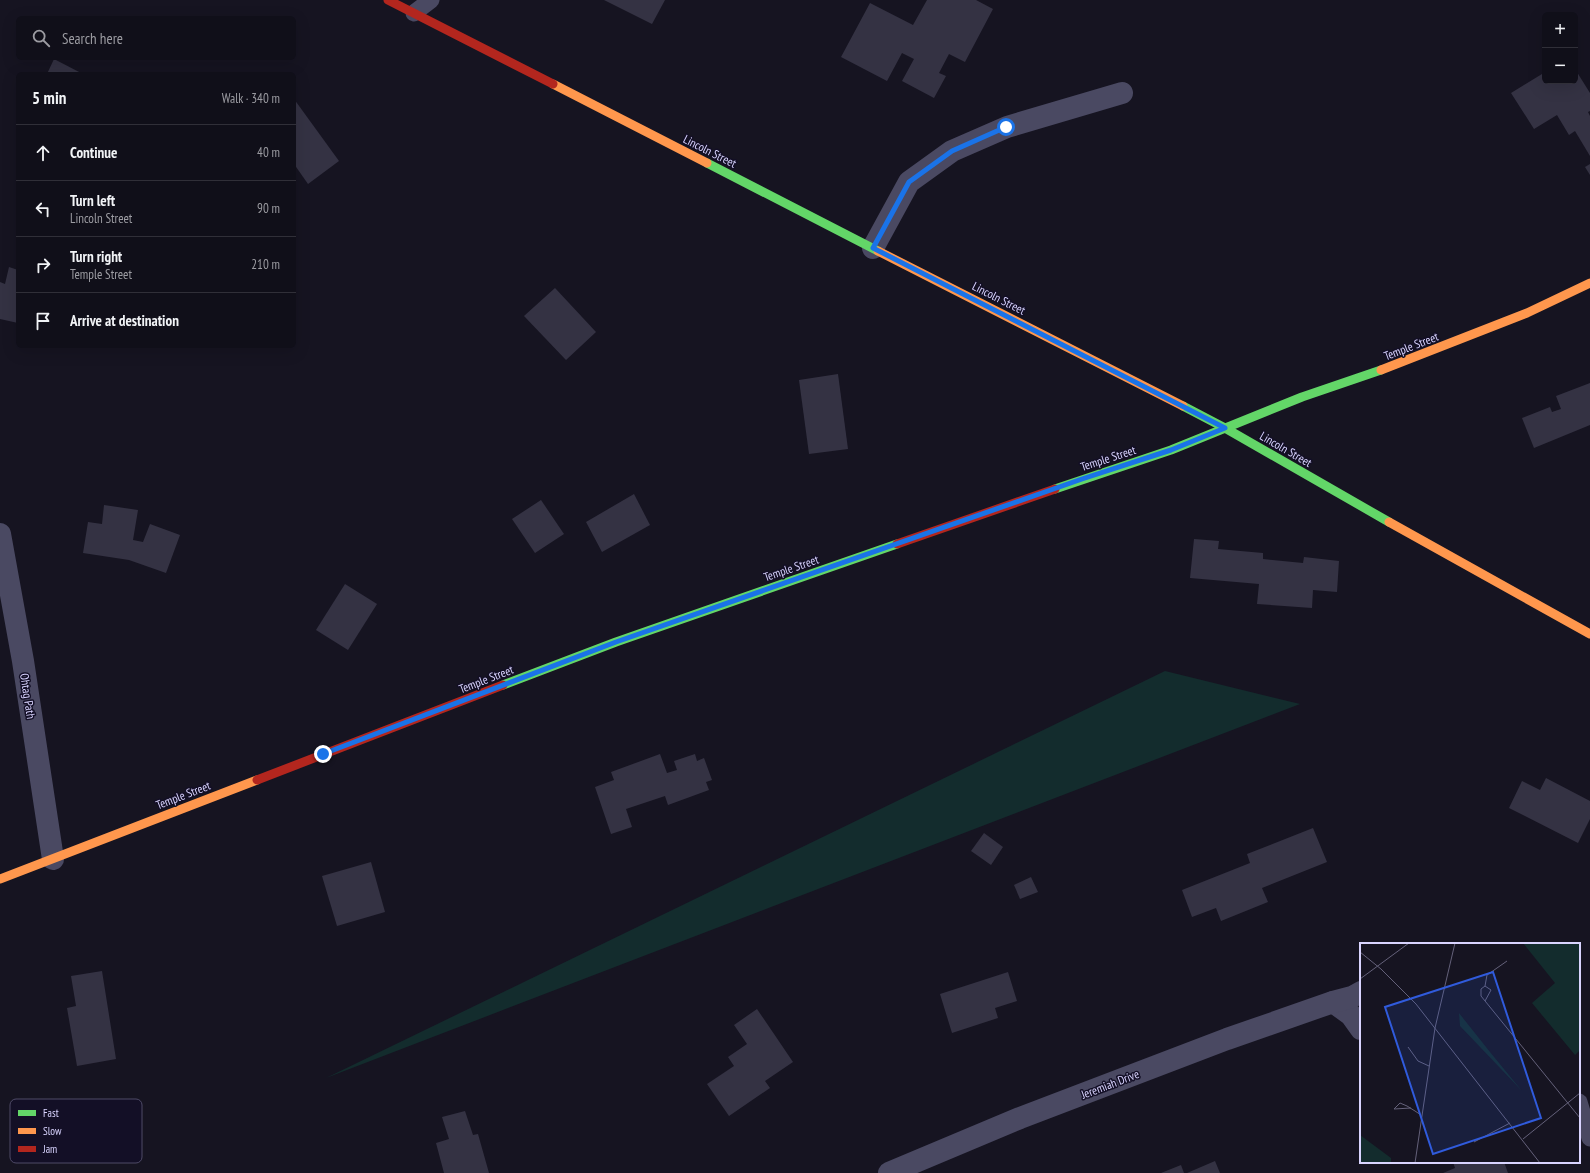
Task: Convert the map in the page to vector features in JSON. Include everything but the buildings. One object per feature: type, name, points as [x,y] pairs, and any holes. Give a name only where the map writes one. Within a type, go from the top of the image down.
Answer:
[{"type":"main road","name":"Lincoln Street","points":[[388,0],[1225,428],[1433,547],[1590,634]]},
{"type":"main road","name":"Temple Street","points":[[0,879],[616,642],[1082,479],[1171,450],[1302,397],[1384,369],[1466,338],[1527,313],[1590,284]]},
{"type":"street","points":[[873,248],[909,182],[952,151],[1006,127],[1122,92]]},
{"type":"street","name":"Ohtag Path","points":[[0,534],[23,661],[53,859]]},
{"type":"street","name":"Jeremiah Drive","points":[[889,1173],[1020,1118],[1227,1039],[1333,1002],[1352,997],[1360,993]]},
{"type":"street","points":[[1333,1002],[1351,1015],[1360,1028]]},
{"type":"lane","points":[[414,13],[431,0]]},
{"type":"lane","points":[[1580,1105],[1590,1138]]},
{"type":"green space","points":[[1165,671],[1300,704],[326,1078]]},
{"type":"traffic: fast","points":[[707,163],[878,251]]},
{"type":"traffic: fast","points":[[1055,489],[1171,450],[1302,397],[1381,370]]},
{"type":"traffic: fast","points":[[1183,406],[1225,428],[1389,522]]},
{"type":"traffic: fast","points":[[503,685],[616,642],[897,544]]},
{"type":"traffic: slow","points":[[553,84],[707,163]]},
{"type":"traffic: slow","points":[[878,251],[1183,406]]},
{"type":"traffic: slow","points":[[1381,370],[1527,313],[1590,283]]},
{"type":"traffic: slow","points":[[1389,522],[1590,634]]},
{"type":"traffic: slow","points":[[0,879],[257,780]]},
{"type":"traffic: jam","points":[[388,0],[553,84]]},
{"type":"traffic: jam","points":[[897,544],[1055,489]]},
{"type":"traffic: jam","points":[[257,780],[503,685]]},
{"type":"route","points":[[323,754],[616,642],[1082,479],[1171,450],[1225,428],[873,248],[909,182],[952,151],[1006,127]]}]
